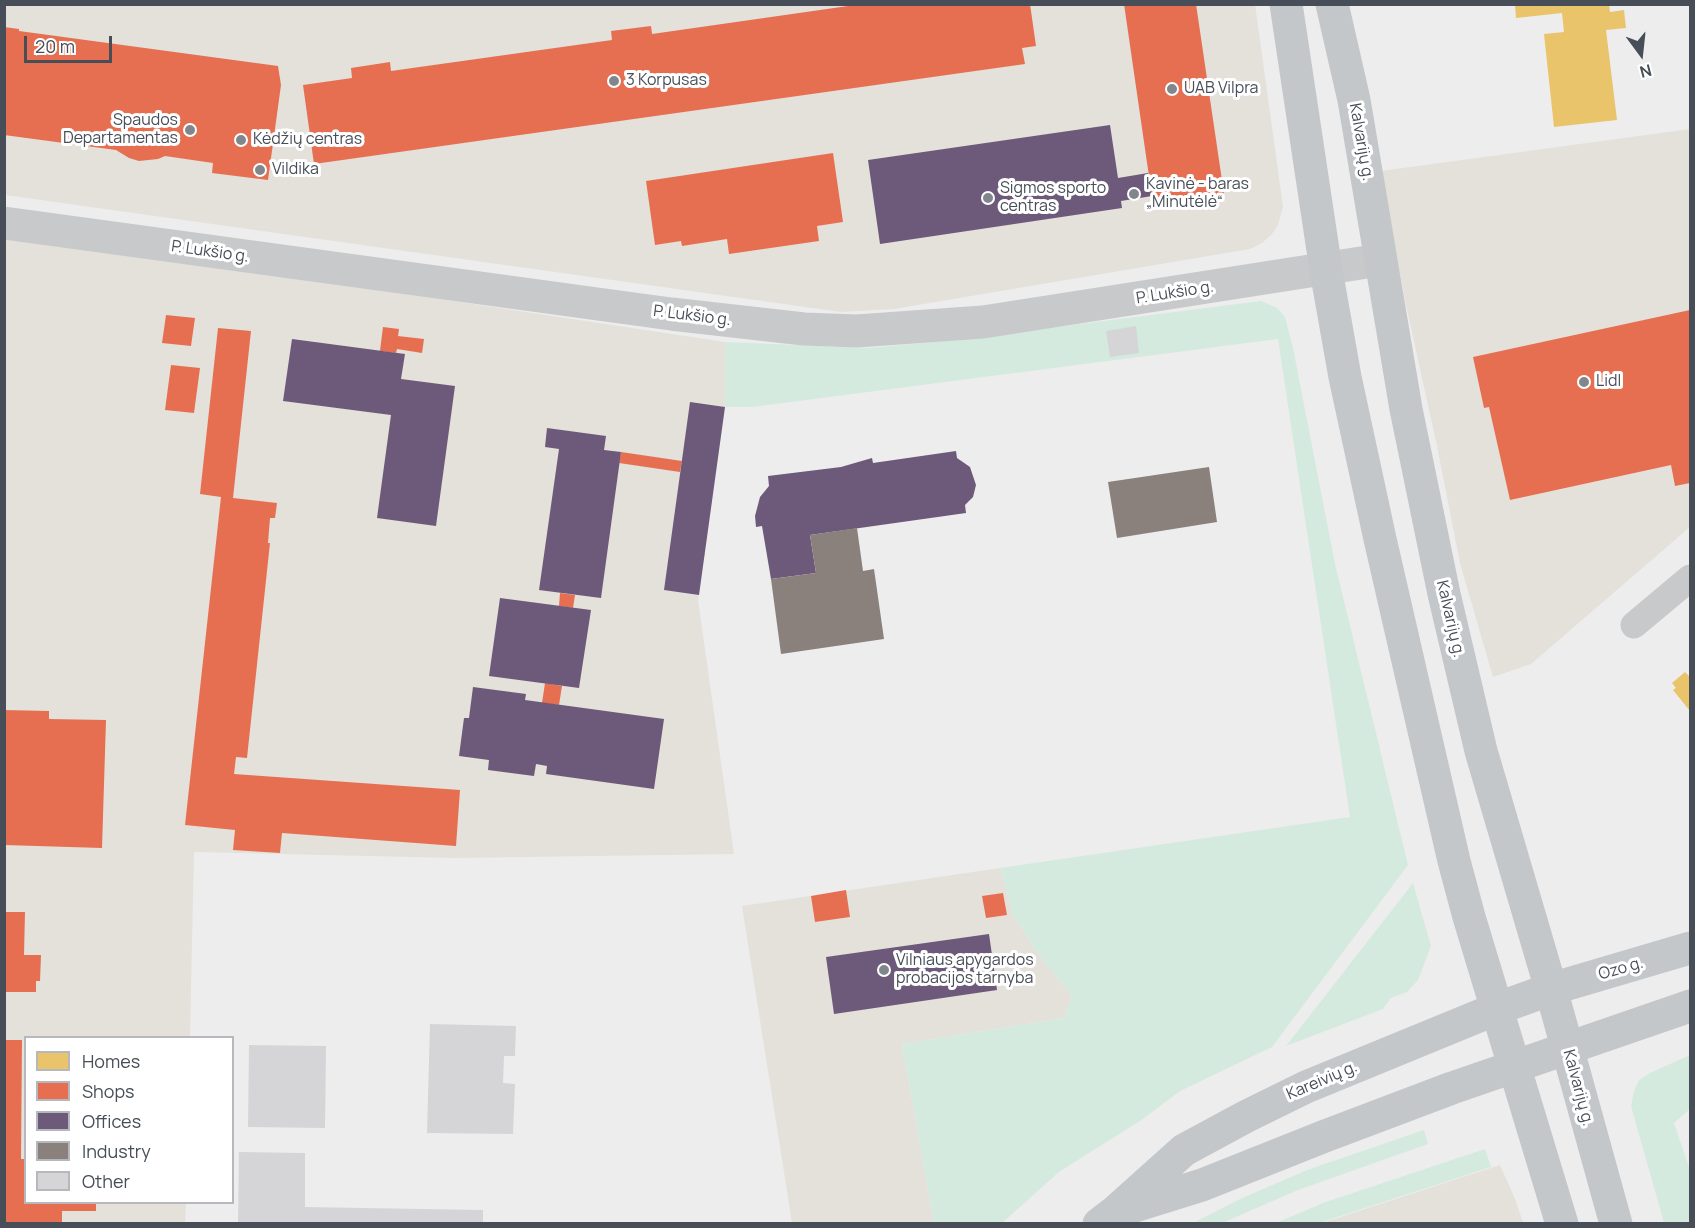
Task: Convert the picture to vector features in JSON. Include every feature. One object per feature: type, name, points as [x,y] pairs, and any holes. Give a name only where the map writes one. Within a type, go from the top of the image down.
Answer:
[{"type":"main road","points":[[1286,4],[1326,270],[1378,527],[1446,826],[1476,946],[1562,1224]]},
{"type":"main road","name":"Kalvarijų g.","points":[[1332,4],[1354,100],[1406,409],[1444,594],[1481,750],[1551,989],[1616,1224]]},
{"type":"main road","name":"Ozo g.","points":[[1551,989],[1690,948]]},
{"type":"main road","name":"Kareivių g.","points":[[1108,1217],[1184,1150],[1247,1116],[1306,1087],[1496,1009],[1551,989]]},
{"type":"main road","points":[[1568,1049],[1690,1006]]},
{"type":"main road","name":"Kareivių g.","points":[[1108,1217],[1202,1185],[1452,1088],[1568,1049]]},
{"type":"street","name":"P. Lukšio g.","points":[[4,223],[671,314],[804,329],[857,331],[983,322],[1380,260]]},
{"type":"street","points":[[1634,626],[1690,578]]},
{"type":"shaded area","points":[[1255,4],[1283,207],[1278,225],[1262,243],[1250,249],[894,309],[841,312],[5,195],[5,5]]},
{"type":"shaded area","points":[[1690,129],[1690,527],[1531,664],[1493,677],[1460,563],[1406,305],[1381,171]]},
{"type":"shaded area","points":[[5,238],[307,279],[725,342],[725,407],[698,600],[734,854],[455,858],[194,852],[190,1036],[24,1036],[24,1204],[186,1204],[185,1223],[5,1224]]},
{"type":"shaded area","points":[[1000,868],[1014,916],[1037,952],[1072,997],[1064,1018],[902,1044],[934,1223],[792,1223],[742,906]]},
{"type":"shaded area","points":[[1500,1165],[1523,1223],[1319,1224]]},
{"type":"green space","points":[[1261,301],[1277,308],[1285,317],[1335,564],[1408,865],[1272,1047],[1180,1091],[1143,1119],[1059,1172],[1002,1223],[934,1223],[902,1044],[1064,1018],[1072,997],[1037,952],[1014,916],[1000,868],[1350,817],[1278,339],[752,407],[725,407],[725,342],[868,348],[954,340]]},
{"type":"green space","points":[[1413,883],[1431,946],[1418,980],[1407,992],[1391,998],[1383,1009],[1286,1046]]},
{"type":"green space","points":[[1690,1055],[1690,1109],[1674,1123],[1690,1170],[1690,1223],[1664,1223],[1631,1106],[1639,1080]]},
{"type":"green space","points":[[1424,1130],[1428,1144],[1298,1190],[1222,1223],[1193,1223],[1240,1199],[1307,1170]]},
{"type":"green space","points":[[1485,1149],[1491,1167],[1319,1223],[1276,1223],[1323,1203]]},
{"type":"building: Homes","points":[[1515,4],[1609,4],[1610,12],[1624,10],[1626,28],[1606,30],[1617,120],[1554,127],[1544,34],[1564,32],[1562,13],[1516,18]]},
{"type":"building: Homes","points":[[1685,672],[1690,675],[1690,711],[1673,690],[1676,688],[1672,683]]},
{"type":"building: Shops","name":"3 Korpusas","points":[[862,4],[1030,4],[1036,46],[1022,48],[1025,64],[314,164],[303,85],[352,78],[351,68],[390,62],[391,71],[612,40],[611,31],[651,26],[652,34]]},
{"type":"building: Shops","name":"UAB Vilpra","points":[[1124,4],[1196,4],[1224,194],[1153,204]]},
{"type":"building: Shops","points":[[4,27],[19,29],[19,31],[278,66],[281,85],[268,180],[212,173],[213,163],[165,156],[139,161],[116,150],[4,135]]},
{"type":"building: Shops","points":[[833,153],[843,222],[817,226],[819,241],[729,254],[727,239],[682,246],[681,241],[655,245],[646,181]]},
{"type":"building: Shops","name":"Lidl","points":[[1690,310],[1690,483],[1675,486],[1671,465],[1510,500],[1489,407],[1484,408],[1473,357]]},
{"type":"building: Shops","points":[[166,315],[195,318],[191,346],[162,343]]},
{"type":"building: Shops","points":[[383,327],[399,329],[398,336],[424,339],[422,353],[397,349],[396,353],[380,351]]},
{"type":"building: Shops","points":[[218,328],[251,331],[233,498],[277,503],[275,518],[270,518],[268,543],[270,543],[247,758],[236,757],[234,774],[460,790],[456,846],[282,833],[280,853],[233,850],[235,830],[185,825],[221,497],[200,494]]},
{"type":"building: Shops","points":[[171,365],[200,368],[194,413],[165,410]]},
{"type":"building: Shops","points":[[621,452],[682,461],[680,472],[619,463]]},
{"type":"building: Shops","points":[[560,593],[575,595],[573,608],[559,606]]},
{"type":"building: Shops","points":[[545,683],[562,686],[559,705],[542,703]]},
{"type":"building: Shops","points":[[4,710],[49,711],[49,719],[106,720],[102,848],[4,845]]},
{"type":"building: Shops","points":[[846,890],[850,917],[815,922],[811,896]]},
{"type":"building: Shops","points":[[1003,893],[1007,915],[986,918],[982,896]]},
{"type":"building: Shops","points":[[4,912],[25,912],[24,955],[41,955],[40,981],[36,981],[36,992],[4,992]]},
{"type":"building: Shops","points":[[4,1040],[22,1040],[21,1159],[24,1159],[24,1204],[96,1204],[96,1211],[62,1211],[62,1224],[4,1224]]},
{"type":"building: Offices","points":[[1110,125],[1118,178],[1148,173],[1152,196],[1121,201],[1122,208],[880,244],[868,160]]},
{"type":"building: Offices","points":[[292,339],[405,354],[401,379],[455,386],[436,526],[377,518],[391,415],[283,401]]},
{"type":"building: Offices","points":[[690,402],[725,407],[699,595],[664,590]]},
{"type":"building: Offices","points":[[547,428],[606,436],[604,450],[621,452],[601,598],[539,590],[559,449],[545,447]]},
{"type":"building: Offices","points":[[956,451],[957,458],[970,467],[976,485],[973,497],[965,505],[966,513],[810,535],[816,573],[771,579],[762,526],[756,527],[755,516],[760,497],[769,486],[768,476],[841,467],[872,458],[873,463]]},
{"type":"building: Offices","points":[[500,598],[591,610],[579,688],[489,676]]},
{"type":"building: Offices","points":[[473,687],[526,694],[525,700],[664,719],[654,789],[546,774],[547,766],[536,764],[534,776],[488,770],[489,760],[459,756],[464,718],[469,718]]},
{"type":"building: Offices","points":[[989,934],[997,990],[834,1014],[826,957]]},
{"type":"building: Industry","points":[[1209,467],[1217,522],[1117,538],[1108,482]]},
{"type":"building: Industry","points":[[857,528],[863,571],[874,569],[884,639],[781,654],[771,579],[816,573],[810,535]]},
{"type":"building: Other","points":[[1136,326],[1139,353],[1110,357],[1106,331]]},
{"type":"building: Other","points":[[430,1024],[516,1026],[515,1056],[504,1056],[503,1083],[515,1084],[513,1134],[427,1133]]},
{"type":"building: Other","points":[[249,1045],[326,1046],[325,1128],[248,1127]]},
{"type":"building: Other","points":[[239,1152],[305,1153],[305,1207],[483,1210],[483,1224],[238,1224]]},
{"type":"place","name":"3 Korpusas","points":[[614,81]]},
{"type":"place","name":"UAB Vilpra","points":[[1172,89]]},
{"type":"place","name":"Spaudos Departamentas","points":[[190,130]]},
{"type":"place","name":"Kėdžių centras","points":[[241,140]]},
{"type":"place","name":"Vildika","points":[[260,170]]},
{"type":"place","name":"Kavinė - baras „Minutėlė“","points":[[1134,194]]},
{"type":"place","name":"Sigmos sporto centras","points":[[988,198]]},
{"type":"place","name":"Lidl","points":[[1584,382]]},
{"type":"place","name":"Vilniaus apygardos probacijos tarnyba","points":[[884,970]]}]
